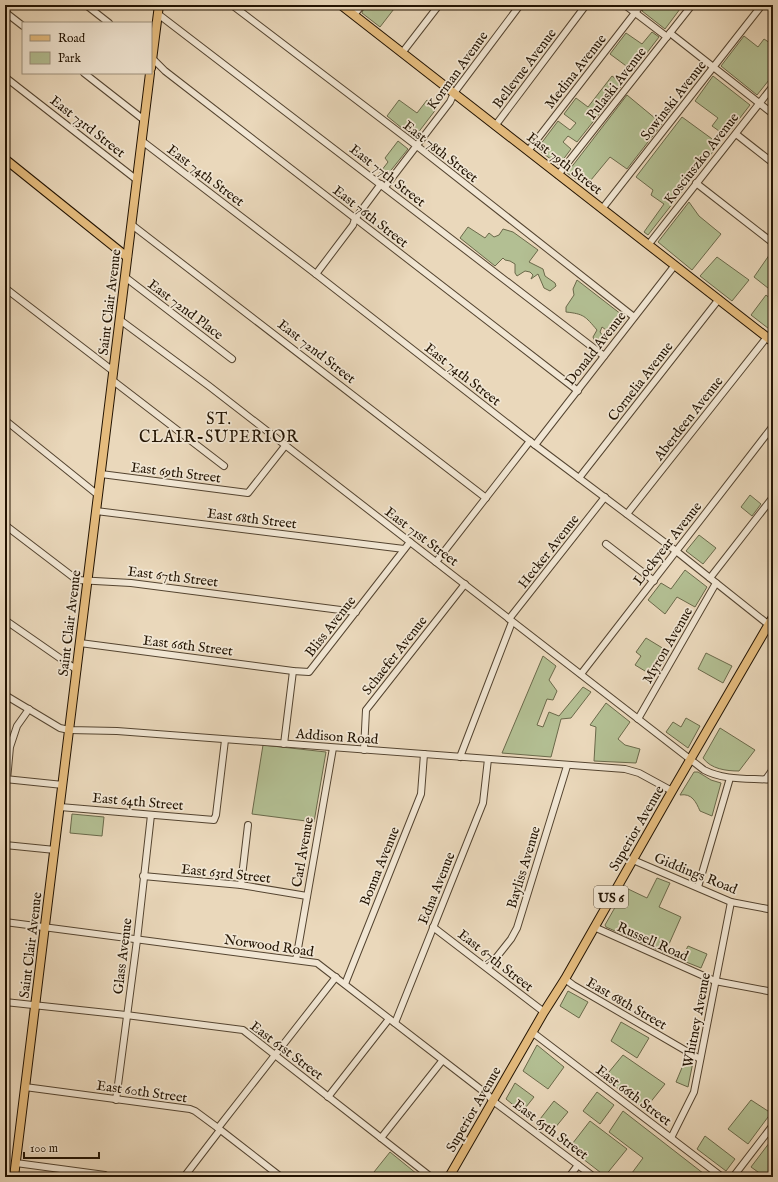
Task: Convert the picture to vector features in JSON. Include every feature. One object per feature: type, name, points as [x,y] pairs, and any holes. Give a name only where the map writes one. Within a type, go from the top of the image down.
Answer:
[{"type":"main road","name":"East 79th Street","points":[[341,5],[770,339]]},
{"type":"main road","points":[[152,58],[158,9]]},
{"type":"main road","name":"Saint Clair Avenue","points":[[14,1177],[150,74]]},
{"type":"main road","points":[[5,159],[128,257]]},
{"type":"main road","name":"Superior Avenue","points":[[449,1177],[771,621]]},
{"type":"street","points":[[86,5],[108,22]]},
{"type":"street","name":"East 78th Street","points":[[232,5],[417,146],[634,317]]},
{"type":"street","points":[[354,15],[362,5]]},
{"type":"street","points":[[402,53],[439,5]]},
{"type":"street","name":"Korman Avenue","points":[[316,274],[354,225],[355,219],[417,146],[420,140],[450,102],[454,93],[520,5]]},
{"type":"street","name":"Bellevue Avenue","points":[[496,126],[586,5]]},
{"type":"street","points":[[625,5],[669,35],[773,114]]},
{"type":"street","name":"Medina Avenue","points":[[528,151],[641,5]]},
{"type":"street","name":"Pulaski Avenue","points":[[558,175],[692,5]]},
{"type":"street","name":"Sowinski Avenue","points":[[602,209],[762,5]]},
{"type":"street","name":"East 77th Street","points":[[158,9],[383,186],[604,356]]},
{"type":"street","points":[[5,12],[22,25]]},
{"type":"street","name":"East 76th Street","points":[[152,58],[165,72],[578,391]]},
{"type":"street","points":[[85,74],[144,120]]},
{"type":"street","name":"East 73rd Street","points":[[5,77],[137,180]]},
{"type":"street","name":"Kosciuszko Avenue","points":[[649,244],[773,86]]},
{"type":"street","points":[[736,134],[773,163]]},
{"type":"street","name":"East 74th Street","points":[[142,141],[316,274],[532,443],[676,551],[716,583],[771,621]]},
{"type":"street","points":[[696,183],[773,243]]},
{"type":"street","name":"East 72nd Street","points":[[132,225],[486,498]]},
{"type":"street","name":"Donald Avenue","points":[[436,562],[486,498],[578,391],[675,264]]},
{"type":"street","name":"East 72nd Place","points":[[125,278],[232,359]]},
{"type":"street","points":[[5,288],[114,371]]},
{"type":"street","name":"Cornelia Avenue","points":[[579,478],[719,300]]},
{"type":"street","name":"East 71st Street","points":[[120,320],[209,386],[691,759],[710,772],[730,778]]},
{"type":"street","name":"Aberdeen Avenue","points":[[627,514],[770,339]]},
{"type":"street","points":[[112,380],[224,466]]},
{"type":"street","points":[[5,420],[98,494]]},
{"type":"street","name":"Lockyear Avenue","points":[[581,674],[773,426]]},
{"type":"street","name":"East 69th Street","points":[[101,474],[248,493],[285,446]]},
{"type":"street","name":"Hecker Avenue","points":[[460,757],[511,620],[605,497]]},
{"type":"street","points":[[710,578],[773,497]]},
{"type":"street","name":"East 68th Street","points":[[96,511],[404,549]]},
{"type":"street","name":"East 67th Street","points":[[5,525],[77,580],[131,583],[356,612]]},
{"type":"street","name":"Bliss Avenue","points":[[293,671],[309,672],[410,542]]},
{"type":"street","points":[[606,544],[654,581]]},
{"type":"street","name":"Myron Avenue","points":[[638,719],[716,583]]},
{"type":"street","name":"Schaefer Avenue","points":[[364,750],[366,710],[465,584]]},
{"type":"street","points":[[5,620],[77,670]]},
{"type":"street","name":"East 66th Street","points":[[80,643],[293,671]]},
{"type":"street","points":[[284,744],[293,671]]},
{"type":"street","name":"Addison Road","points":[[5,695],[60,728],[69,730],[116,731],[567,766],[625,769],[639,773],[672,791]]},
{"type":"street","points":[[29,709],[18,726],[10,747],[6,780],[63,785]]},
{"type":"street","name":"East 64th Street","points":[[60,806],[214,820],[216,815],[225,740]]},
{"type":"street","name":"Carl Avenue","points":[[296,960],[333,748]]},
{"type":"street","name":"Bonna Avenue","points":[[345,984],[421,794],[424,754]]},
{"type":"street","name":"Edna Avenue","points":[[395,1023],[483,803],[488,759]]},
{"type":"street","name":"Bayliss Avenue","points":[[488,968],[511,939],[517,928],[567,766]]},
{"type":"street","points":[[698,887],[730,778],[770,780],[773,769]]},
{"type":"street","name":"Glass Avenue","points":[[116,1100],[137,940],[151,815]]},
{"type":"street","points":[[241,885],[248,825]]},
{"type":"street","points":[[5,845],[54,850]]},
{"type":"street","name":"Giddings Road","points":[[633,860],[731,902],[773,910]]},
{"type":"street","name":"East 63rd Street","points":[[143,876],[241,885],[306,896]]},
{"type":"street","name":"Whitney Avenue","points":[[671,1138],[676,1132],[694,1092],[731,902]]},
{"type":"street","name":"Norwood Road","points":[[5,922],[317,963],[488,1095],[493,1101]]},
{"type":"street","name":"East 67th Street","points":[[433,927],[544,1012]]},
{"type":"street","name":"Russell Road","points":[[594,927],[715,981],[773,992]]},
{"type":"street","points":[[184,1177],[275,1055],[336,977]]},
{"type":"street","name":"East 68th Street","points":[[565,979],[573,986],[700,1059]]},
{"type":"street","name":"East 61st Street","points":[[5,1002],[126,1015],[243,1030],[431,1177]]},
{"type":"street","points":[[328,1097],[389,1018]]},
{"type":"street","name":"East 66th Street","points":[[532,1032],[722,1177]]},
{"type":"street","points":[[381,1138],[442,1061]]},
{"type":"street","name":"East 60th Street","points":[[25,1087],[116,1100],[190,1108],[219,1129],[272,1175],[281,1177]]},
{"type":"street","name":"East 65th Street","points":[[493,1101],[594,1177]]},
{"type":"street","points":[[733,1177],[773,1125]]},
{"type":"street","points":[[16,1163],[105,1175],[108,1177]]},
{"type":"street","points":[[569,1177],[578,1165]]},
{"type":"green space","points":[[367,5],[397,5],[380,27],[362,13]]},
{"type":"green space","points":[[647,5],[683,5],[665,29],[642,11]]},
{"type":"green space","points":[[652,32],[659,37],[633,71],[610,54],[626,33],[642,44]]},
{"type":"green space","points":[[744,36],[758,47],[764,39],[773,45],[773,75],[757,95],[721,66]]},
{"type":"green space","points":[[612,76],[623,84],[577,142],[568,136],[563,142],[571,149],[559,165],[537,149],[558,121],[570,130],[576,123],[564,114],[576,98],[588,107]]},
{"type":"green space","points":[[713,76],[750,105],[726,136],[712,126],[718,118],[695,101]]},
{"type":"green space","points":[[627,95],[662,124],[627,169],[610,157],[586,186],[567,173]]},
{"type":"green space","points":[[399,100],[417,113],[427,100],[437,108],[414,138],[387,116]]},
{"type":"green space","points":[[682,117],[719,144],[648,235],[644,232],[664,204],[651,195],[653,190],[636,177]]},
{"type":"green space","points":[[398,141],[408,149],[384,179],[378,175],[388,162],[385,158]]},
{"type":"green space","points":[[689,202],[699,216],[721,234],[692,270],[658,242]]},
{"type":"green space","points":[[468,227],[485,238],[489,233],[494,237],[499,235],[503,229],[513,232],[538,250],[529,262],[543,269],[545,276],[555,283],[556,286],[550,291],[544,288],[538,274],[531,279],[533,275],[530,272],[525,271],[517,276],[515,273],[515,264],[503,258],[495,266],[460,238]]},
{"type":"green space","points":[[772,251],[773,252],[773,292],[754,277]]},
{"type":"green space","points":[[717,257],[749,280],[732,301],[700,276]]},
{"type":"green space","points":[[577,280],[626,318],[613,335],[602,327],[600,332],[603,336],[599,343],[595,342],[593,337],[597,330],[584,316],[566,312],[566,307],[574,295],[573,289]]},
{"type":"green space","points":[[766,295],[773,301],[773,332],[751,315]]},
{"type":"green space","points":[[750,495],[761,504],[752,516],[741,507]]},
{"type":"green space","points":[[699,535],[716,548],[703,564],[686,551]]},
{"type":"green space","points":[[685,570],[707,587],[695,607],[677,597],[665,614],[648,600],[661,583],[671,589]]},
{"type":"green space","points":[[646,638],[669,652],[655,677],[635,665],[641,656],[636,652]]},
{"type":"green space","points":[[706,653],[732,666],[723,683],[698,669]]},
{"type":"green space","points":[[543,656],[556,666],[549,680],[557,691],[553,700],[547,699],[537,725],[543,727],[549,712],[559,716],[583,687],[591,692],[571,718],[561,719],[551,757],[502,753]]},
{"type":"green space","points":[[606,703],[630,722],[618,739],[625,745],[640,749],[636,763],[594,761],[596,727],[590,725]]},
{"type":"green space","points":[[686,718],[700,726],[688,748],[666,732],[673,722],[681,727]]},
{"type":"green space","points":[[720,728],[755,750],[739,771],[729,771],[714,767],[703,758]]},
{"type":"green space","points":[[263,745],[326,752],[314,822],[252,814]]},
{"type":"green space","points":[[694,772],[698,772],[711,780],[721,783],[712,816],[700,811],[695,801],[688,795],[680,795]]},
{"type":"green space","points":[[72,814],[104,817],[102,836],[70,833]]},
{"type":"green space","points":[[657,878],[670,883],[659,907],[681,917],[665,953],[606,927],[605,925],[626,888],[647,898]]},
{"type":"green space","points":[[688,946],[707,954],[701,968],[681,960]]},
{"type":"green space","points":[[568,991],[588,1002],[579,1018],[560,1006]]},
{"type":"green space","points":[[621,1022],[649,1038],[637,1058],[611,1041]]},
{"type":"green space","points":[[537,1045],[564,1067],[548,1089],[523,1071]]},
{"type":"green space","points":[[623,1055],[665,1084],[645,1109],[604,1078]]},
{"type":"green space","points":[[686,1058],[693,1062],[688,1087],[676,1082]]},
{"type":"green space","points":[[515,1083],[534,1097],[522,1112],[506,1099]]},
{"type":"green space","points":[[597,1092],[614,1105],[600,1124],[583,1111]]},
{"type":"green space","points":[[751,1100],[771,1113],[748,1144],[728,1129]]},
{"type":"green space","points":[[554,1101],[568,1112],[550,1134],[537,1123]]},
{"type":"green space","points":[[623,1111],[708,1177],[629,1177],[643,1158],[609,1132]]},
{"type":"green space","points":[[590,1121],[627,1149],[605,1176],[569,1148]]},
{"type":"green space","points":[[705,1136],[735,1159],[726,1171],[697,1149]]},
{"type":"green space","points":[[773,1138],[773,1177],[765,1177],[751,1167]]},
{"type":"green space","points":[[390,1152],[417,1174],[414,1177],[370,1177]]},
{"type":"district","name":"ST. CLAIR-SUPERIOR","points":[[219,427]]}]
